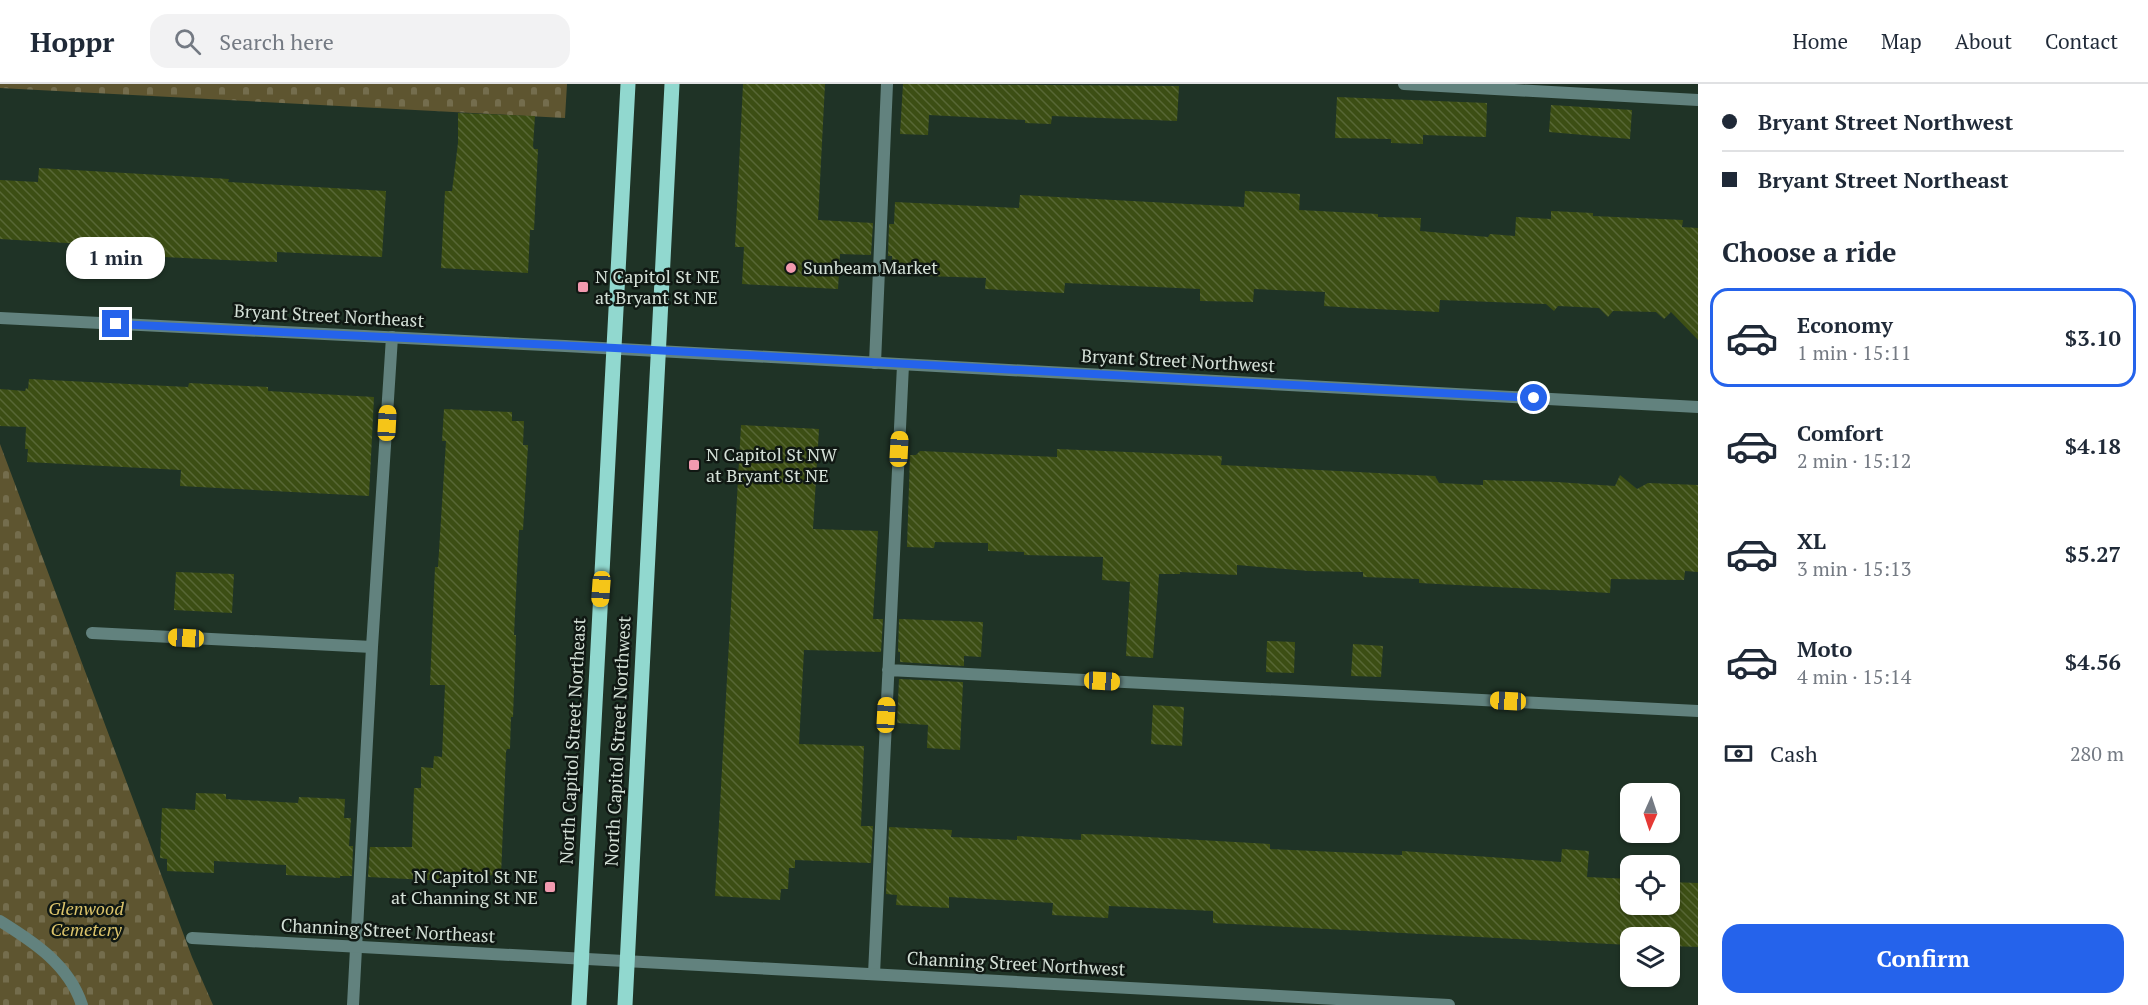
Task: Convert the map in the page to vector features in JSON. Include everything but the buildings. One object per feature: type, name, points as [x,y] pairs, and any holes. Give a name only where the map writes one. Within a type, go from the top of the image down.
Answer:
[{"type":"main road","name":"North Capitol Street Northeast","points":[[579,1005],[628,84]]},
{"type":"main road","name":"North Capitol Street Northwest","points":[[625,1005],[672,84]]},
{"type":"street","points":[[875,363],[887,84]]},
{"type":"street","points":[[1404,84],[1698,100]]},
{"type":"street","name":"Bryant Street Northeast","points":[[0,318],[615,348],[657,352]]},
{"type":"street","points":[[353,1005],[372,647],[392,337]]},
{"type":"street","name":"Bryant Street Northwest","points":[[657,352],[1698,407]]},
{"type":"street","points":[[874,974],[903,365]]},
{"type":"street","points":[[92,633],[372,647]]},
{"type":"street","points":[[888,670],[1698,711]]},
{"type":"street","points":[[0,921],[36,944],[59,965],[78,994],[82,1005]]},
{"type":"street","name":"Channing Street Northeast","points":[[192,938],[582,958]]},
{"type":"street","name":"Channing Street Northwest","points":[[582,958],[1449,1005]]},
{"type":"green space","points":[[0,84],[567,84],[565,118],[0,88]]},
{"type":"green space","name":"Glenwood Cemetery","points":[[0,444],[192,957],[213,1005],[0,1005]]},
{"type":"place","name":"Sunbeam Market","points":[[791,268]]},
{"type":"place","name":"N Capitol St NE at Bryant St NE","points":[[583,287]]},
{"type":"place","name":"N Capitol St NW at Bryant St NE","points":[[694,465]]},
{"type":"place","name":"N Capitol St NE at Channing St NE","points":[[550,887]]},
{"type":"route","points":[[116,324],[615,348],[1534,398]]}]
